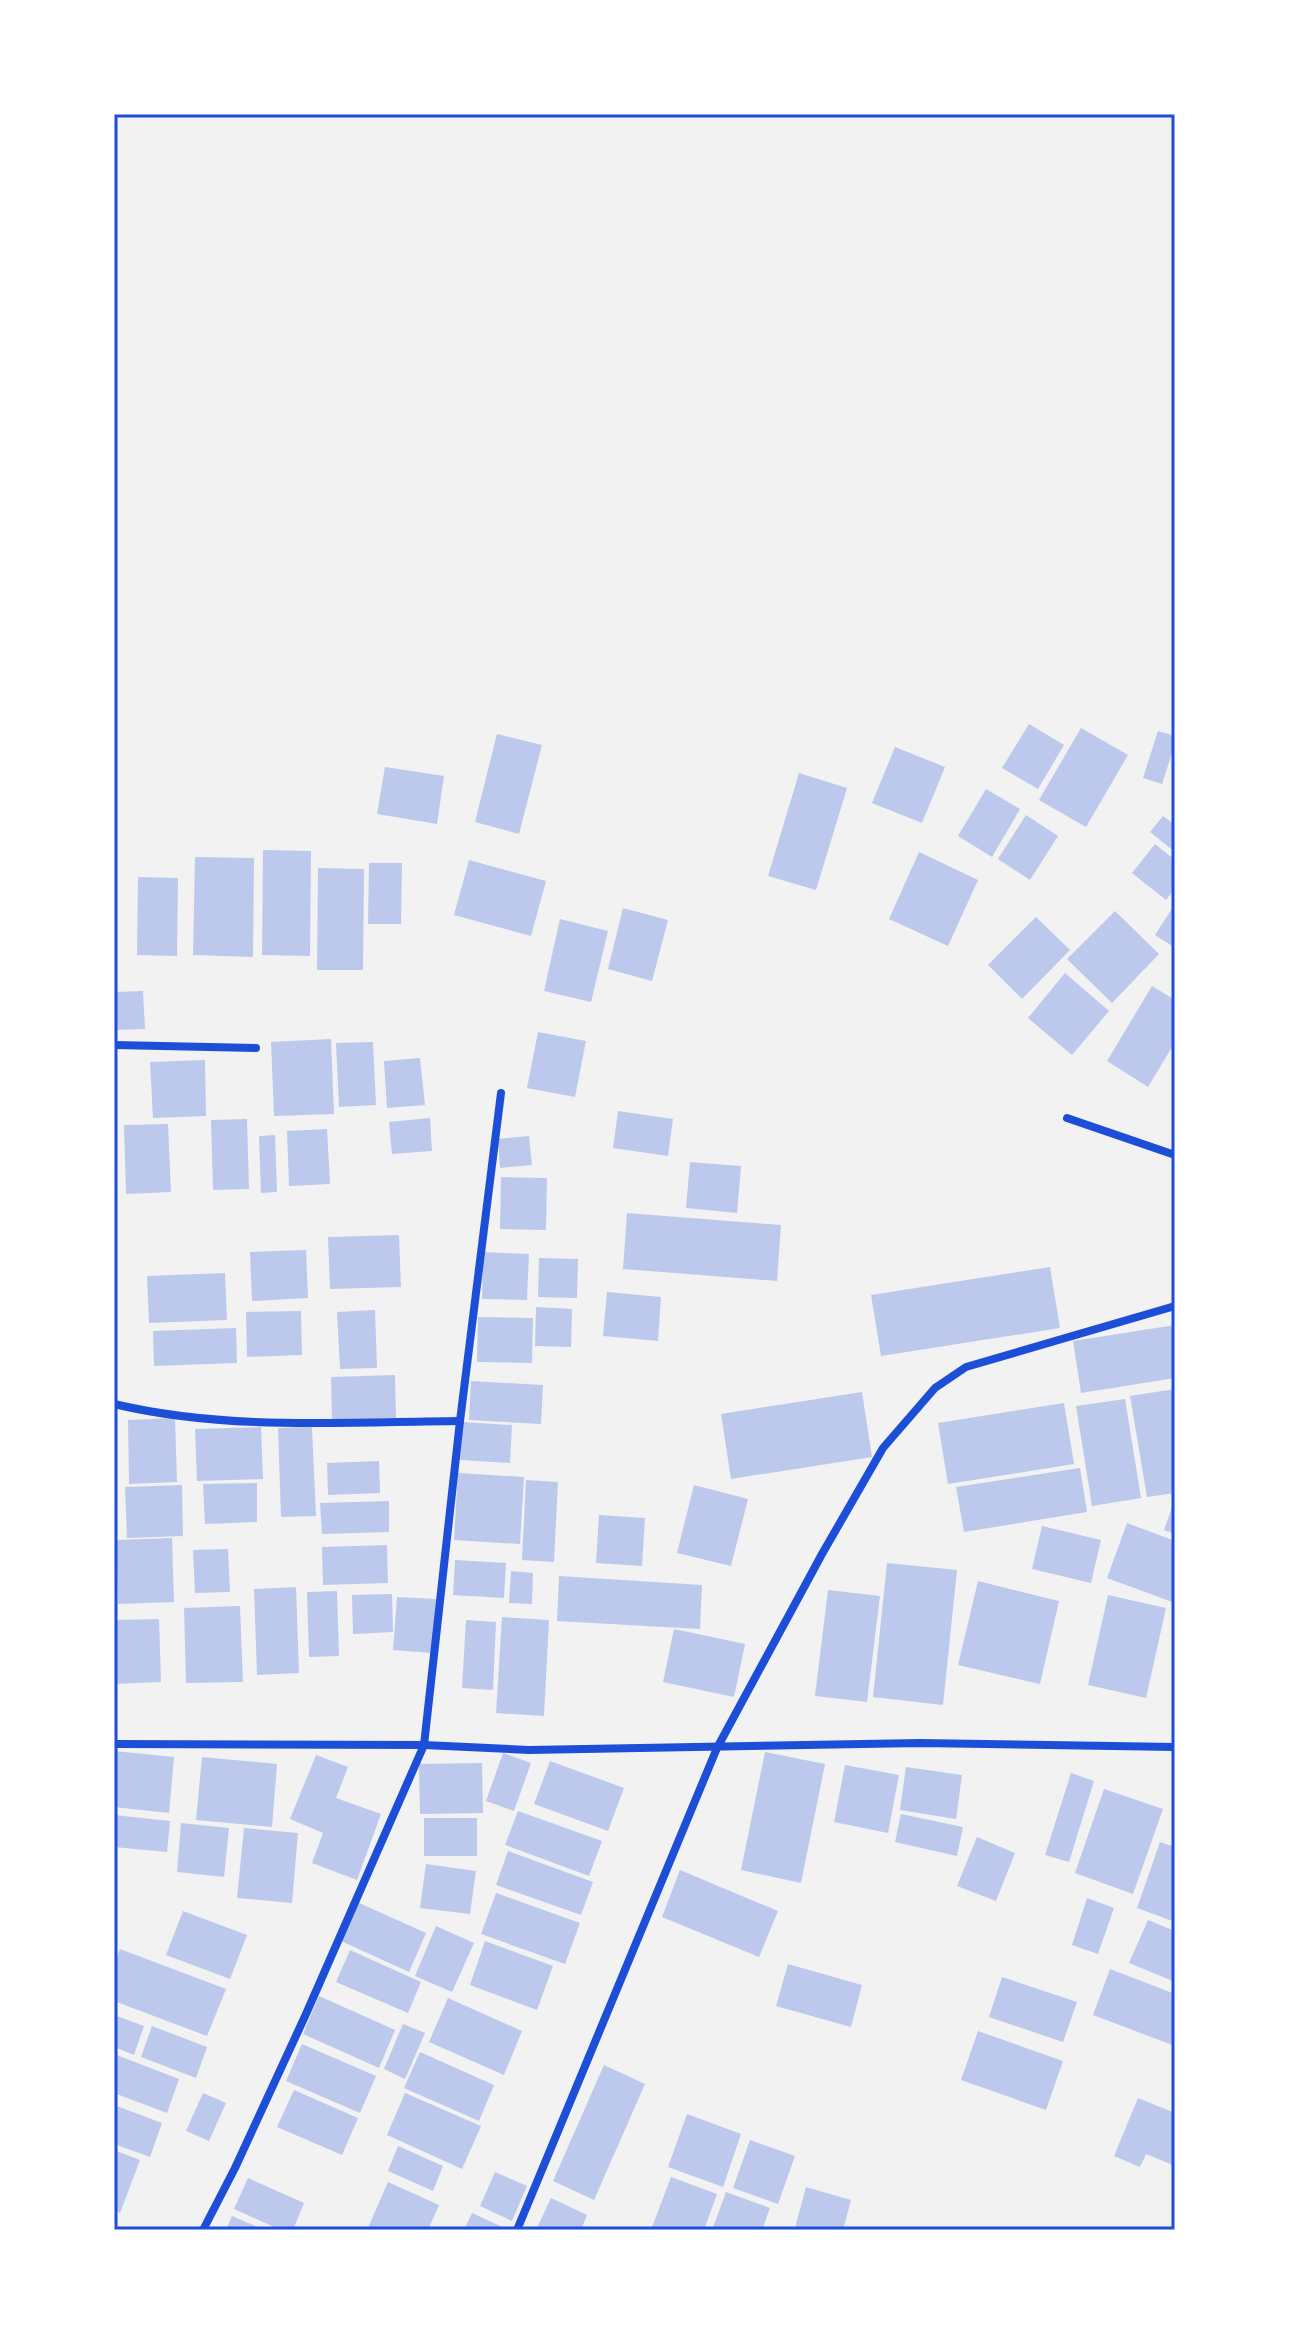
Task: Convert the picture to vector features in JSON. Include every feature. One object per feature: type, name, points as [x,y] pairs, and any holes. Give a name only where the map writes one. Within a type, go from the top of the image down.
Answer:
[{"type":"street","points":[[114,1045],[256,1048]]},
{"type":"street","points":[[203,2230],[306,2014],[424,1745],[501,1093]]},
{"type":"street","points":[[1067,1118],[1175,1155]]},
{"type":"street","points":[[517,2230],[717,1748],[883,1448],[935,1388],[966,1367],[1175,1306]]},
{"type":"street","points":[[114,1404],[186,1418],[243,1423],[460,1421]]},
{"type":"street","points":[[114,1744],[424,1745],[529,1750],[920,1743],[1175,1747]]},
{"type":"building","points":[[1029,724],[1064,745],[1038,789],[1002,768]]},
{"type":"building","points":[[1081,728],[1128,755],[1086,827],[1039,800]]},
{"type":"building","points":[[1158,731],[1175,736],[1175,754],[1172,753],[1162,784],[1143,778]]},
{"type":"building","points":[[497,734],[542,745],[519,834],[475,822]]},
{"type":"building","points":[[895,747],[945,767],[922,823],[872,803]]},
{"type":"building","points":[[385,767],[444,776],[437,824],[377,814]]},
{"type":"building","points":[[799,773],[847,788],[816,890],[768,876]]},
{"type":"building","points":[[986,789],[1020,809],[992,857],[958,836]]},
{"type":"building","points":[[1026,815],[1058,836],[1030,880],[998,859]]},
{"type":"building","points":[[1163,816],[1175,825],[1175,852],[1150,832]]},
{"type":"building","points":[[1155,844],[1175,860],[1175,888],[1166,900],[1132,873]]},
{"type":"building","points":[[263,850],[311,851],[310,956],[262,955]]},
{"type":"building","points":[[919,852],[978,880],[948,946],[889,919]]},
{"type":"building","points":[[195,857],[254,858],[253,957],[193,955]]},
{"type":"building","points":[[469,860],[546,881],[531,936],[454,915]]},
{"type":"building","points":[[369,863],[402,863],[401,924],[368,924]]},
{"type":"building","points":[[318,868],[364,869],[363,970],[317,970]]},
{"type":"building","points":[[138,877],[178,878],[177,956],[137,955]]},
{"type":"building","points":[[1175,904],[1175,948],[1155,935]]},
{"type":"building","points":[[623,908],[668,920],[652,981],[608,969]]},
{"type":"building","points":[[1115,911],[1159,954],[1112,1003],[1067,959]]},
{"type":"building","points":[[1036,917],[1070,950],[1022,999],[988,965]]},
{"type":"building","points":[[560,919],[608,931],[591,1002],[544,991]]},
{"type":"building","points":[[1065,973],[1109,1011],[1072,1055],[1028,1018]]},
{"type":"building","points":[[1152,986],[1175,1000],[1175,1042],[1148,1087],[1107,1061]]},
{"type":"building","points":[[143,991],[145,1029],[114,1030],[114,992]]},
{"type":"building","points":[[538,1032],[586,1041],[575,1097],[527,1088]]},
{"type":"building","points":[[331,1039],[334,1114],[274,1116],[271,1042]]},
{"type":"building","points":[[373,1042],[376,1105],[339,1107],[336,1043]]},
{"type":"building","points":[[420,1058],[425,1105],[387,1108],[384,1061]]},
{"type":"building","points":[[205,1060],[206,1116],[153,1118],[150,1062]]},
{"type":"building","points":[[618,1111],[673,1119],[668,1156],[613,1148]]},
{"type":"building","points":[[430,1118],[432,1151],[392,1154],[389,1122]]},
{"type":"building","points":[[247,1119],[249,1189],[213,1190],[211,1120]]},
{"type":"building","points":[[168,1124],[171,1192],[126,1194],[124,1125]]},
{"type":"building","points":[[327,1129],[330,1184],[289,1186],[287,1131]]},
{"type":"building","points":[[275,1135],[277,1192],[261,1193],[259,1136]]},
{"type":"building","points":[[529,1136],[532,1165],[500,1168],[498,1139]]},
{"type":"building","points":[[690,1162],[741,1166],[737,1213],[686,1208]]},
{"type":"building","points":[[501,1177],[547,1178],[546,1230],[500,1229]]},
{"type":"building","points":[[627,1213],[781,1225],[777,1281],[623,1269]]},
{"type":"building","points":[[399,1235],[401,1287],[330,1289],[328,1237]]},
{"type":"building","points":[[306,1250],[308,1298],[252,1301],[250,1252]]},
{"type":"building","points":[[483,1252],[529,1254],[527,1300],[482,1299]]},
{"type":"building","points":[[539,1258],[578,1259],[577,1298],[538,1297]]},
{"type":"building","points":[[1050,1267],[1060,1328],[881,1356],[871,1295]]},
{"type":"building","points":[[225,1273],[227,1320],[149,1323],[147,1276]]},
{"type":"building","points":[[607,1292],[661,1297],[658,1341],[603,1336]]},
{"type":"building","points":[[536,1307],[572,1309],[571,1347],[535,1346]]},
{"type":"building","points":[[375,1310],[377,1368],[340,1369],[337,1312]]},
{"type":"building","points":[[301,1311],[302,1355],[247,1357],[246,1312]]},
{"type":"building","points":[[478,1317],[533,1318],[532,1363],[477,1362]]},
{"type":"building","points":[[1175,1325],[1175,1378],[1081,1393],[1073,1341]]},
{"type":"building","points":[[236,1328],[237,1363],[154,1366],[153,1331]]},
{"type":"building","points":[[395,1375],[396,1418],[332,1421],[331,1377]]},
{"type":"building","points":[[471,1381],[543,1385],[541,1424],[469,1420]]},
{"type":"building","points":[[1175,1389],[1175,1493],[1147,1497],[1130,1396]]},
{"type":"building","points":[[862,1392],[872,1457],[731,1479],[721,1414]]},
{"type":"building","points":[[1125,1399],[1141,1498],[1092,1506],[1076,1406]]},
{"type":"building","points":[[1064,1403],[1074,1464],[948,1484],[938,1423]]},
{"type":"building","points":[[175,1418],[177,1482],[129,1484],[128,1420]]},
{"type":"building","points":[[463,1422],[512,1425],[510,1463],[460,1460]]},
{"type":"building","points":[[261,1427],[263,1479],[197,1481],[195,1429]]},
{"type":"building","points":[[312,1427],[316,1516],[281,1517],[278,1428]]},
{"type":"building","points":[[379,1461],[380,1493],[328,1495],[327,1463]]},
{"type":"building","points":[[1080,1468],[1087,1512],[964,1532],[956,1487]]},
{"type":"building","points":[[458,1473],[524,1477],[520,1544],[454,1540]]},
{"type":"building","points":[[526,1480],[558,1482],[554,1562],[522,1560]]},
{"type":"building","points":[[257,1483],[257,1522],[205,1524],[203,1484]]},
{"type":"building","points":[[182,1485],[183,1536],[127,1538],[125,1487]]},
{"type":"building","points":[[694,1485],[748,1499],[731,1566],[677,1553]]},
{"type":"building","points":[[1175,1499],[1175,1534],[1164,1530]]},
{"type":"building","points":[[389,1501],[389,1532],[322,1534],[320,1503]]},
{"type":"building","points":[[599,1515],[645,1518],[642,1566],[596,1563]]},
{"type":"building","points":[[1127,1523],[1175,1541],[1175,1603],[1107,1578]]},
{"type":"building","points":[[1042,1526],[1101,1540],[1091,1583],[1032,1569]]},
{"type":"building","points":[[172,1538],[174,1602],[118,1604],[116,1540]]},
{"type":"building","points":[[387,1545],[388,1583],[323,1585],[322,1547]]},
{"type":"building","points":[[228,1549],[230,1592],[195,1593],[193,1550]]},
{"type":"building","points":[[455,1560],[506,1563],[504,1598],[453,1595]]},
{"type":"building","points":[[887,1563],[957,1570],[943,1705],[873,1697]]},
{"type":"building","points":[[511,1571],[533,1573],[532,1604],[509,1603]]},
{"type":"building","points":[[559,1576],[702,1585],[700,1629],[557,1621]]},
{"type":"building","points":[[978,1581],[1059,1601],[1040,1684],[958,1665]]},
{"type":"building","points":[[296,1587],[299,1673],[257,1675],[254,1589]]},
{"type":"building","points":[[828,1590],[880,1596],[867,1702],[815,1696]]},
{"type":"building","points":[[337,1591],[339,1656],[309,1657],[307,1592]]},
{"type":"building","points":[[392,1594],[393,1632],[353,1634],[352,1595]]},
{"type":"building","points":[[1108,1595],[1166,1608],[1146,1698],[1088,1685]]},
{"type":"building","points":[[397,1597],[436,1599],[432,1653],[393,1650]]},
{"type":"building","points":[[240,1606],[243,1682],[186,1683],[184,1608]]},
{"type":"building","points":[[502,1617],[549,1620],[544,1716],[496,1713]]},
{"type":"building","points":[[159,1619],[161,1682],[114,1684],[114,1620]]},
{"type":"building","points":[[466,1620],[496,1622],[493,1690],[462,1688]]},
{"type":"building","points":[[674,1629],[745,1644],[734,1697],[663,1682]]},
{"type":"building","points":[[114,1751],[174,1757],[169,1813],[114,1807]]},
{"type":"building","points":[[765,1752],[825,1764],[801,1883],[741,1870]]},
{"type":"building","points":[[503,1753],[531,1763],[514,1811],[486,1801]]},
{"type":"building","points":[[316,1755],[348,1767],[336,1798],[381,1814],[357,1880],[312,1863],[323,1833],[290,1819]]},
{"type":"building","points":[[202,1757],[277,1764],[272,1827],[196,1820]]},
{"type":"building","points":[[550,1761],[624,1788],[608,1831],[534,1804]]},
{"type":"building","points":[[482,1763],[483,1813],[420,1814],[419,1764]]},
{"type":"building","points":[[845,1765],[899,1775],[888,1833],[834,1822]]},
{"type":"building","points":[[906,1767],[962,1775],[956,1819],[900,1810]]},
{"type":"building","points":[[1071,1773],[1094,1781],[1069,1862],[1045,1855]]},
{"type":"building","points":[[1104,1789],[1163,1809],[1133,1894],[1075,1873]]},
{"type":"building","points":[[518,1811],[602,1841],[589,1876],[505,1845]]},
{"type":"building","points":[[901,1814],[963,1827],[957,1856],[895,1842]]},
{"type":"building","points":[[114,1815],[170,1821],[167,1852],[114,1847]]},
{"type":"building","points":[[424,1818],[477,1818],[477,1856],[424,1856]]},
{"type":"building","points":[[181,1823],[229,1828],[224,1877],[177,1872]]},
{"type":"building","points":[[244,1828],[298,1833],[292,1903],[237,1898]]},
{"type":"building","points":[[977,1837],[1015,1853],[996,1901],[957,1886]]},
{"type":"building","points":[[1160,1842],[1175,1847],[1175,1922],[1137,1908]]},
{"type":"building","points":[[508,1851],[593,1882],[581,1915],[496,1885]]},
{"type":"building","points":[[426,1864],[476,1871],[470,1914],[420,1908]]},
{"type":"building","points":[[680,1870],[778,1911],[759,1957],[662,1917]]},
{"type":"building","points":[[496,1893],[580,1923],[565,1964],[481,1934]]},
{"type":"building","points":[[1087,1898],[1114,1908],[1098,1954],[1072,1945]]},
{"type":"building","points":[[357,1902],[426,1933],[409,1972],[341,1941]]},
{"type":"building","points":[[183,1911],[247,1935],[230,1979],[166,1955]]},
{"type":"building","points":[[1148,1920],[1175,1931],[1175,1982],[1129,1963]]},
{"type":"building","points":[[436,1926],[474,1943],[452,1992],[415,1976]]},
{"type":"building","points":[[485,1941],[553,1966],[537,2010],[470,1985]]},
{"type":"building","points":[[120,1949],[226,1989],[207,2036],[114,2001],[114,1965]]},
{"type":"building","points":[[350,1950],[421,1982],[408,2013],[336,1982]]},
{"type":"building","points":[[788,1964],[862,1985],[851,2027],[776,2006]]},
{"type":"building","points":[[1110,1969],[1175,1994],[1175,2046],[1093,2015]]},
{"type":"building","points":[[1002,1977],[1077,2002],[1063,2042],[989,2017]]},
{"type":"building","points":[[319,1996],[395,2030],[379,2068],[303,2034]]},
{"type":"building","points":[[448,1998],[522,2031],[504,2075],[429,2042]]},
{"type":"building","points":[[114,2015],[144,2026],[134,2055],[114,2047]]},
{"type":"building","points":[[403,2024],[425,2033],[405,2079],[384,2069]]},
{"type":"building","points":[[152,2026],[207,2047],[196,2078],[141,2057]]},
{"type":"building","points":[[978,2031],[1063,2061],[1046,2110],[961,2080]]},
{"type":"building","points":[[302,2044],[376,2076],[360,2113],[286,2081]]},
{"type":"building","points":[[420,2052],[494,2085],[479,2121],[404,2088]]},
{"type":"building","points":[[114,2054],[179,2079],[167,2113],[114,2093]]},
{"type":"building","points":[[604,2065],[645,2084],[594,2200],[553,2181]]},
{"type":"building","points":[[294,2090],[358,2118],[342,2155],[277,2127]]},
{"type":"building","points":[[203,2093],[226,2103],[209,2141],[186,2131]]},
{"type":"building","points":[[405,2093],[481,2126],[462,2169],[387,2135]]},
{"type":"building","points":[[1138,2098],[1175,2113],[1175,2166],[1146,2154],[1140,2167],[1114,2156]]},
{"type":"building","points":[[114,2105],[162,2123],[150,2157],[114,2144]]},
{"type":"building","points":[[687,2114],[741,2134],[723,2187],[668,2167]]},
{"type":"building","points":[[750,2140],[795,2156],[778,2204],[733,2188]]},
{"type":"building","points":[[398,2146],[443,2166],[433,2191],[388,2171]]},
{"type":"building","points":[[114,2150],[140,2160],[120,2213],[114,2210]]},
{"type":"building","points":[[495,2172],[527,2186],[512,2221],[480,2206]]},
{"type":"building","points":[[671,2177],[717,2194],[704,2230],[651,2230]]},
{"type":"building","points":[[248,2178],[304,2203],[293,2230],[281,2230],[234,2209]]},
{"type":"building","points":[[388,2182],[439,2205],[428,2230],[367,2230]]},
{"type":"building","points":[[806,2187],[851,2200],[843,2230],[795,2228]]},
{"type":"building","points":[[726,2192],[770,2208],[762,2230],[712,2230]]},
{"type":"building","points":[[551,2198],[587,2215],[581,2230],[536,2230]]},
{"type":"building","points":[[472,2213],[509,2230],[464,2230]]},
{"type":"building","points":[[232,2216],[265,2230],[226,2230]]}]
